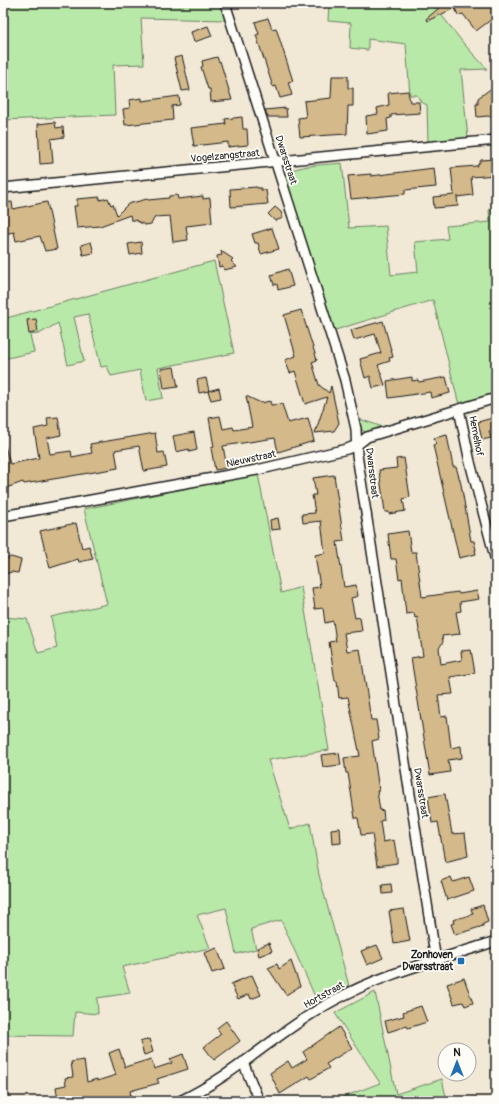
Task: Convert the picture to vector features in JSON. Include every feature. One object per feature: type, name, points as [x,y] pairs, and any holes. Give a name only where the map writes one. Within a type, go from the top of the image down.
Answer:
[{"type":"street","name":"Dwarsstraat","points":[[225,3],[346,380],[356,429],[359,471],[436,961]]},
{"type":"street","name":"Vogelzangstraat","points":[[3,188],[496,140]]},
{"type":"street","name":"Nieuwstraat","points":[[3,516],[257,470],[357,445],[367,437],[496,398]]},
{"type":"street","name":"Hemelhof","points":[[459,409],[470,462],[496,560]]},
{"type":"street","name":"Hortstraat","points":[[180,1101],[209,1086],[310,1014],[334,1000],[382,978],[496,941]]},
{"type":"street","points":[[243,1062],[259,1101]]},
{"type":"green space","points":[[3,3],[221,3],[225,20],[141,18],[144,64],[113,65],[115,115],[3,120]]},
{"type":"green space","points":[[329,3],[410,3],[411,5],[416,3],[432,3],[464,44],[487,69],[461,70],[468,138],[428,142],[427,105],[421,102],[417,95],[410,95],[406,44],[368,39],[368,50],[350,48],[351,23],[328,21]]},
{"type":"green space","points":[[342,163],[349,228],[386,226],[391,275],[418,272],[415,242],[448,239],[446,226],[490,222],[489,210],[496,209],[496,395],[459,405],[433,300],[332,331],[285,182],[285,175],[290,171],[304,167]]},
{"type":"green space","points":[[214,261],[234,353],[158,368],[163,398],[146,401],[140,370],[111,376],[107,366],[101,367],[88,314],[74,317],[84,361],[68,365],[58,323],[39,334],[30,335],[34,352],[3,359],[3,319]]},
{"type":"green space","points":[[359,419],[386,428],[365,432],[362,430]]},
{"type":"green space","points":[[258,474],[281,593],[301,587],[329,750],[268,760],[290,829],[310,823],[319,875],[349,986],[317,1001],[281,920],[251,929],[256,949],[236,954],[226,908],[197,915],[210,948],[122,967],[130,993],[97,998],[98,1014],[75,1012],[73,1036],[3,1035],[3,617],[27,619],[38,653],[57,648],[51,617],[107,604],[84,509]]},
{"type":"green space","points":[[375,992],[396,1094],[437,1081],[437,1082],[443,1082],[447,1101],[333,1101],[380,1083],[335,1013]]},
{"type":"building","points":[[437,3],[496,3],[496,16],[476,31],[463,14],[458,15],[455,8],[427,21],[426,19],[439,8]]},
{"type":"building","points":[[268,18],[272,29],[276,28],[293,81],[288,82],[292,95],[280,98],[276,86],[273,87],[256,35],[259,34],[255,22]]},
{"type":"building","points":[[208,26],[212,36],[194,42],[191,32]]},
{"type":"building","points":[[182,56],[190,90],[182,91],[174,58]]},
{"type":"building","points":[[217,57],[219,62],[220,61],[232,100],[211,102],[210,89],[208,89],[201,67],[203,66],[202,61]]},
{"type":"building","points":[[332,76],[348,76],[348,88],[353,88],[353,106],[348,106],[347,134],[300,137],[298,118],[306,117],[304,101],[331,98]]},
{"type":"building","points":[[496,85],[494,118],[488,116],[477,117],[476,104],[478,104],[478,98]]},
{"type":"building","points":[[408,91],[410,102],[419,102],[420,113],[391,115],[391,118],[387,119],[388,131],[367,134],[366,116],[378,114],[377,108],[389,105],[388,93]]},
{"type":"building","points":[[179,96],[180,105],[172,106],[173,120],[125,125],[123,109],[130,108],[129,100],[142,98],[142,101]]},
{"type":"building","points":[[286,108],[287,117],[268,117],[265,110]]},
{"type":"building","points":[[242,117],[243,129],[247,129],[248,145],[228,147],[228,142],[194,146],[191,128],[226,124],[225,119]]},
{"type":"building","points":[[55,122],[56,128],[63,127],[64,137],[51,139],[53,163],[40,164],[38,124]]},
{"type":"building","points":[[496,159],[496,175],[471,177],[473,195],[457,197],[458,206],[434,208],[433,197],[454,195],[451,168],[477,166],[481,160]]},
{"type":"building","points":[[434,168],[436,187],[405,190],[405,194],[351,199],[348,176],[371,174],[371,176]]},
{"type":"building","points":[[261,188],[261,190],[266,190],[268,204],[231,207],[230,189]]},
{"type":"building","points":[[177,195],[178,199],[203,196],[203,199],[210,198],[212,223],[186,226],[188,240],[173,242],[170,216],[155,217],[151,224],[145,225],[135,220],[131,220],[130,215],[100,226],[77,228],[74,206],[77,206],[77,199],[100,197],[100,200],[108,198],[111,205],[113,204],[117,215],[128,204],[147,199],[169,198],[169,196]]},
{"type":"building","points":[[12,202],[13,209],[47,202],[57,249],[45,251],[40,236],[16,241],[14,232],[4,234],[3,203]]},
{"type":"building","points":[[275,207],[281,212],[283,218],[275,221],[268,214]]},
{"type":"building","points":[[272,228],[279,249],[261,254],[258,243],[255,243],[252,234]]},
{"type":"building","points":[[91,242],[94,253],[83,255],[81,245]]},
{"type":"building","points":[[141,242],[142,253],[130,255],[128,244]]},
{"type":"building","points":[[221,251],[233,259],[231,261],[237,267],[224,270],[223,266],[219,267],[217,256],[222,255]]},
{"type":"building","points":[[288,269],[293,286],[278,290],[277,284],[274,285],[271,275]]},
{"type":"building","points":[[301,310],[317,360],[312,362],[319,385],[329,393],[331,386],[339,423],[334,431],[315,433],[327,397],[305,404],[295,371],[290,373],[285,360],[296,356],[284,315]]},
{"type":"building","points":[[36,319],[38,332],[29,334],[27,320]]},
{"type":"building","points":[[383,321],[393,357],[389,358],[390,361],[378,365],[385,385],[373,388],[370,376],[365,378],[360,359],[381,353],[375,334],[354,340],[351,330]]},
{"type":"building","points":[[174,367],[178,387],[164,389],[161,369]]},
{"type":"building","points":[[412,377],[412,381],[418,380],[419,382],[446,377],[450,393],[431,398],[430,392],[389,398],[387,381]]},
{"type":"building","points":[[206,378],[209,391],[199,393],[197,380]]},
{"type":"building","points":[[219,388],[221,398],[211,400],[208,391]]},
{"type":"building","points":[[246,396],[261,403],[270,401],[271,405],[282,404],[288,423],[308,418],[314,441],[278,452],[275,438],[223,446],[227,468],[215,470],[211,448],[214,447],[209,418],[220,416],[223,429],[233,427],[234,430],[252,427]]},
{"type":"building","points":[[58,417],[61,435],[47,438],[50,454],[71,451],[72,457],[92,453],[90,444],[155,433],[158,453],[164,452],[167,467],[144,471],[139,446],[115,450],[118,468],[24,484],[23,482],[3,489],[3,447],[5,446],[10,464],[39,458],[34,429],[48,426],[47,418]]},
{"type":"building","points":[[496,417],[496,430],[489,431],[491,438],[482,440],[478,422]]},
{"type":"building","points":[[194,432],[197,450],[189,452],[189,449],[176,452],[173,436]]},
{"type":"building","points":[[447,435],[453,467],[456,467],[461,484],[471,541],[474,541],[476,550],[476,554],[459,558],[433,445],[436,444],[434,438]]},
{"type":"building","points":[[404,458],[410,497],[403,499],[405,511],[389,514],[389,512],[385,512],[379,470],[397,468],[396,459]]},
{"type":"building","points":[[334,475],[344,541],[337,542],[344,587],[356,585],[358,596],[351,598],[355,618],[360,617],[362,631],[344,633],[347,651],[360,649],[371,720],[376,720],[379,739],[372,741],[379,791],[377,791],[380,811],[383,810],[384,820],[380,821],[383,842],[394,840],[397,858],[397,863],[377,866],[372,834],[361,835],[358,818],[355,818],[348,773],[346,773],[344,758],[360,756],[348,697],[339,698],[337,681],[335,681],[329,642],[336,641],[333,621],[325,623],[323,608],[315,609],[312,588],[320,587],[315,555],[325,553],[321,521],[303,523],[302,514],[315,513],[312,495],[316,495],[313,478]]},
{"type":"building","points":[[278,518],[280,529],[271,530],[270,520]]},
{"type":"building","points":[[76,523],[82,548],[89,546],[93,559],[79,562],[78,559],[50,568],[40,531]]},
{"type":"building","points":[[408,531],[411,552],[416,552],[422,597],[477,591],[479,599],[460,602],[461,611],[456,612],[460,634],[442,636],[443,642],[439,648],[441,664],[462,660],[461,651],[471,650],[475,673],[450,677],[453,694],[438,695],[441,717],[447,716],[451,748],[461,746],[462,758],[448,760],[450,772],[430,775],[411,658],[423,656],[417,617],[415,618],[414,613],[406,614],[402,578],[399,579],[396,559],[391,559],[388,534]]},
{"type":"building","points":[[11,557],[21,560],[18,573],[11,572],[3,575],[3,560]]},
{"type":"building","points":[[339,753],[341,765],[323,767],[321,755]]},
{"type":"building","points":[[445,794],[452,834],[465,833],[468,856],[445,862],[438,822],[432,823],[428,797]]},
{"type":"building","points":[[340,828],[341,843],[332,844],[331,829]]},
{"type":"building","points":[[451,877],[453,882],[469,877],[474,891],[447,900],[441,881]]},
{"type":"building","points":[[391,884],[392,893],[383,894],[382,885]]},
{"type":"building","points":[[483,905],[488,922],[483,924],[483,926],[455,935],[451,924],[454,923],[453,920],[473,914],[471,909]]},
{"type":"building","points":[[404,909],[410,941],[394,944],[389,911]]},
{"type":"building","points":[[269,943],[272,951],[259,956],[257,948]]},
{"type":"building","points":[[377,945],[383,958],[367,965],[361,951]]},
{"type":"building","points":[[217,948],[225,969],[212,973],[204,953]]},
{"type":"building","points":[[291,961],[300,986],[286,995],[268,968],[277,964],[279,969]]},
{"type":"building","points":[[252,975],[261,995],[251,999],[249,994],[238,999],[231,984]]},
{"type":"building","points":[[464,978],[473,1003],[465,1006],[463,1002],[454,1004],[447,984]]},
{"type":"building","points":[[421,1006],[427,1022],[388,1032],[385,1021],[404,1016],[403,1012]]},
{"type":"building","points":[[226,1021],[240,1041],[214,1060],[204,1047],[221,1034],[217,1028]]},
{"type":"building","points":[[339,1027],[352,1048],[326,1064],[329,1068],[311,1079],[309,1076],[280,1094],[270,1073],[288,1061],[292,1068],[307,1059],[303,1052]]},
{"type":"building","points":[[149,1039],[153,1052],[144,1055],[140,1042]]},
{"type":"building","points":[[119,1049],[125,1067],[151,1059],[154,1069],[172,1063],[170,1059],[183,1054],[188,1069],[157,1079],[159,1083],[130,1091],[131,1095],[115,1101],[58,1101],[56,1087],[66,1085],[65,1078],[73,1077],[71,1062],[84,1060],[87,1082],[97,1079],[97,1081],[116,1075],[109,1053]]},
{"type":"place","name":"Zonhoven Dwarsstraat","points":[[461,961]]}]
